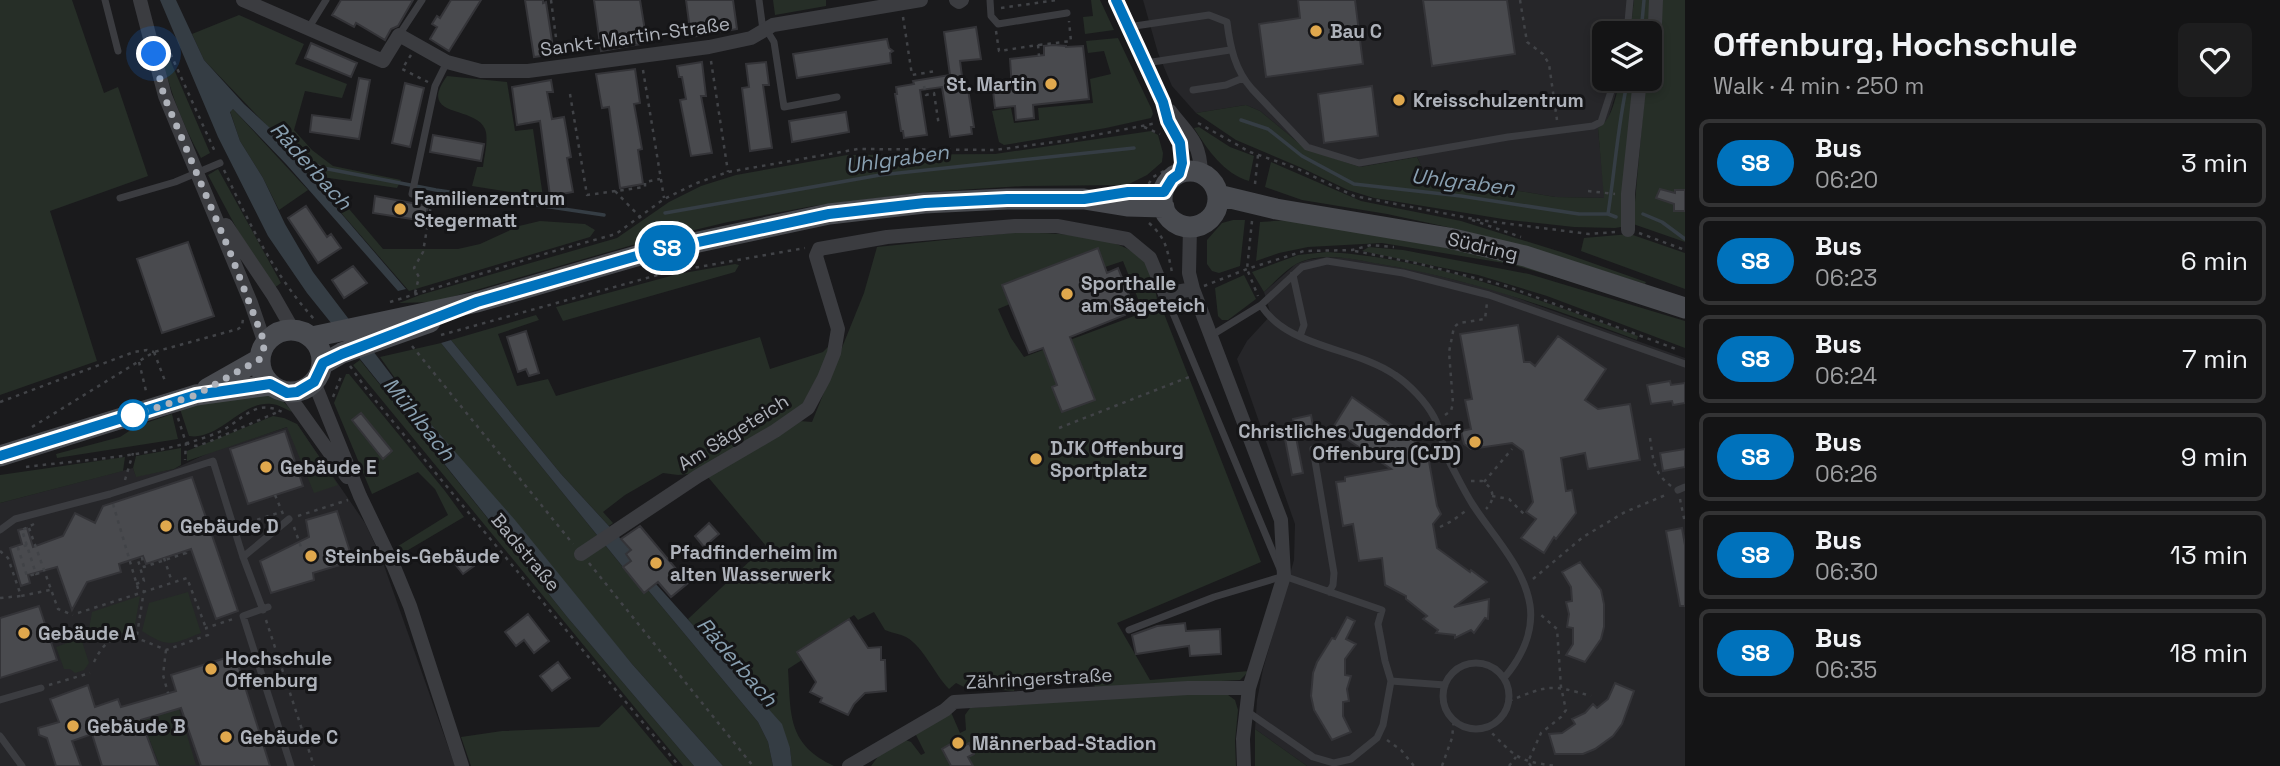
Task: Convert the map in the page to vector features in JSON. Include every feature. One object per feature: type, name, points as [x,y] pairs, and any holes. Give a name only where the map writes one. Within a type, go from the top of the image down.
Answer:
[{"type":"street","points":[[140,0],[164,96],[251,303],[262,351],[262,373],[279,388],[360,496],[410,606],[462,766]]},
{"type":"street","points":[[243,0],[383,61],[399,35]]},
{"type":"street","name":"Sankt-Martin-Straße","points":[[399,35],[447,62],[481,71],[528,71],[709,47],[751,38],[773,24],[921,0]]},
{"type":"street","points":[[956,0],[962,0]]},
{"type":"street","points":[[1116,0],[1180,143],[1182,153],[1179,174]]},
{"type":"street","points":[[1655,21],[1656,0]]},
{"type":"street","points":[[1628,230],[1639,91]]},
{"type":"street","points":[[1163,102],[1196,143],[1200,154],[1201,174]]},
{"type":"street","points":[[1188,172],[1201,174],[1212,181],[1217,201],[1208,221],[1190,227],[1172,220],[1164,199],[1172,179],[1188,172]]},
{"type":"street","points":[[196,395],[262,351],[272,336],[313,332],[367,334],[647,253],[829,214],[938,202],[1084,199],[1128,192],[1164,199]]},
{"type":"street","points":[[210,201],[273,295],[313,332],[331,365],[360,496]]},
{"type":"street","name":"Südring","points":[[1217,201],[1449,238],[1525,256],[1685,308]]},
{"type":"street","points":[[819,249],[887,237],[1015,226],[1057,226],[1127,239],[1150,258],[1165,295],[1194,289]]},
{"type":"street","points":[[1190,227],[1189,273],[1281,520],[1284,576],[1249,688],[1242,739],[1244,766]]},
{"type":"street","name":"Am Sägeteich","points":[[581,554],[807,408],[834,353],[838,329],[816,256],[819,249]]},
{"type":"street","points":[[0,456],[196,395],[279,388],[297,392],[367,334]]},
{"type":"street","name":"Zähringerstraße","points":[[849,766],[945,710],[954,702],[1188,688],[1249,688]]},
{"type":"lane","points":[[105,0],[118,51]]},
{"type":"lane","points":[[308,29],[326,0]]},
{"type":"lane","points":[[399,35],[422,0]]},
{"type":"lane","points":[[759,0],[765,30],[774,42],[784,107],[837,97]]},
{"type":"lane","points":[[990,0],[994,21],[998,24],[1068,13]]},
{"type":"lane","points":[[1628,21],[1630,0]]},
{"type":"lane","points":[[1128,27],[1209,15],[1227,22],[1230,50],[1243,78],[1307,147],[1359,163],[1593,126],[1601,122],[1611,91]]},
{"type":"lane","points":[[1145,63],[1230,50]]},
{"type":"lane","points":[[413,189],[435,86],[447,62]]},
{"type":"lane","points":[[1194,90],[1226,85],[1243,78]]},
{"type":"lane","points":[[120,198],[175,182],[220,163]]},
{"type":"lane","points":[[1212,335],[1261,305],[1303,267],[1327,261],[1348,262],[1403,273],[1489,296],[1685,364]]},
{"type":"lane","points":[[1293,275],[1304,325],[1300,336]]},
{"type":"lane","points":[[1165,295],[1284,576]]},
{"type":"lane","points":[[1261,305],[1275,323],[1300,336],[1378,364],[1396,375],[1435,418],[1447,458],[1473,505],[1525,586],[1530,612],[1523,649],[1519,661],[1504,678]]},
{"type":"lane","points":[[1313,449],[1334,573],[1334,585],[1329,592]]},
{"type":"lane","points":[[0,530],[15,519],[110,494],[213,461],[243,557],[265,608],[243,616],[292,766]]},
{"type":"lane","points":[[243,557],[289,519]]},
{"type":"lane","points":[[1129,630],[1214,597],[1284,576],[1382,610],[1378,624],[1379,633],[1391,681],[1384,725],[1379,735],[1351,760],[1334,763],[1313,757],[1245,710]]},
{"type":"lane","points":[[1467,664],[1488,665],[1504,678],[1509,701],[1502,717],[1486,727],[1469,728],[1454,720],[1444,704],[1445,685],[1450,676],[1467,664]]},
{"type":"lane","points":[[1391,681],[1445,685]]},
{"type":"lane","points":[[0,700],[41,688]]},
{"type":"lane","points":[[0,736],[22,766]]},
{"type":"path","points":[[551,0],[560,66]]},
{"type":"path","points":[[991,10],[1057,0]]},
{"type":"path","points":[[1522,0],[1527,42],[1543,54],[1549,64],[1558,131]]},
{"type":"path","points":[[901,3],[912,75],[936,71]]},
{"type":"path","points":[[994,21],[999,51],[1071,41],[1068,13]]},
{"type":"path","points":[[1038,45],[1039,57]]},
{"type":"path","points":[[416,46],[402,69],[435,86]]},
{"type":"path","points":[[709,47],[728,172]]},
{"type":"path","points":[[641,57],[664,199]]},
{"type":"path","points":[[922,73],[923,80]]},
{"type":"path","points":[[924,86],[926,95],[934,93],[939,126]]},
{"type":"path","points":[[570,94],[587,195],[645,187],[645,182],[660,179]]},
{"type":"path","points":[[1190,117],[1258,155],[1296,168],[1354,196],[1479,220],[1589,234],[1628,230],[1685,250]]},
{"type":"path","points":[[400,299],[616,234],[664,199],[728,172],[858,149],[1008,148],[1070,141],[1168,121]]},
{"type":"path","points":[[1255,184],[1258,155]]},
{"type":"path","points":[[413,189],[432,199],[423,252],[414,268],[419,277],[414,295]]},
{"type":"path","points":[[615,191],[641,218]]},
{"type":"path","points":[[1588,191],[1617,194]]},
{"type":"path","points":[[1252,221],[1247,269],[1261,305]]},
{"type":"path","points":[[435,337],[665,273],[805,248],[819,249]]},
{"type":"path","points":[[1194,289],[1247,269]]},
{"type":"path","points":[[288,289],[313,332]]},
{"type":"path","points":[[1435,418],[1451,411],[1453,403],[1449,352],[1454,327],[1459,323],[1485,319],[1489,296]]},
{"type":"path","points":[[26,431],[154,352],[238,329],[242,326],[242,317]]},
{"type":"path","points":[[410,343],[753,766]]},
{"type":"path","points":[[0,402],[134,352],[154,352]]},
{"type":"path","points":[[154,352],[165,381]]},
{"type":"path","points":[[139,362],[146,391]]},
{"type":"path","name":"Badstraße","points":[[331,365],[370,394],[679,766]]},
{"type":"path","points":[[1059,428],[1198,374]]},
{"type":"path","points":[[27,467],[186,443],[219,432],[251,411],[270,407],[280,411],[206,443],[196,446],[186,443]]},
{"type":"path","points":[[176,412],[186,443],[184,470]]},
{"type":"path","points":[[1650,438],[1659,477],[1681,489]]},
{"type":"path","points":[[1484,482],[1512,449]]},
{"type":"path","points":[[121,490],[133,453]]},
{"type":"path","points":[[1463,487],[1475,480],[1484,482],[1492,491],[1490,505],[1478,512]]},
{"type":"path","points":[[1681,489],[1685,523]]},
{"type":"path","points":[[1525,586],[1583,537],[1625,512],[1681,489]]},
{"type":"path","points":[[110,494],[139,592]]},
{"type":"path","points":[[275,495],[281,512],[298,532],[302,550]]},
{"type":"path","points":[[289,519],[360,496]]},
{"type":"path","points":[[1492,496],[1509,499],[1525,516]]},
{"type":"path","points":[[1440,527],[1473,505]]},
{"type":"path","points":[[234,528],[281,512]]},
{"type":"path","points":[[36,573],[22,530],[29,528],[58,609],[73,615]]},
{"type":"path","points":[[27,545],[18,548],[27,576],[43,572]]},
{"type":"path","points":[[0,551],[8,558],[22,596]]},
{"type":"path","points":[[136,584],[144,581],[138,560],[142,558],[144,567],[186,551]]},
{"type":"path","points":[[165,559],[172,582]]},
{"type":"path","points":[[78,613],[187,578],[208,635],[166,650],[127,636],[110,642],[94,662]]},
{"type":"path","points":[[0,598],[50,590]]},
{"type":"path","points":[[136,637],[144,590]]},
{"type":"path","points":[[265,608],[314,766]]},
{"type":"path","points":[[1529,764],[1541,733],[1565,713],[1557,629],[1541,615],[1530,612]]},
{"type":"path","points":[[206,628],[243,616]]},
{"type":"path","points":[[166,650],[163,676],[168,693]]},
{"type":"path","points":[[41,688],[90,673]]},
{"type":"path","points":[[1509,701],[1545,686],[1561,687],[1591,696]]},
{"type":"path","points":[[1444,766],[1454,720]]},
{"type":"path","points":[[1486,727],[1516,757],[1529,764],[1556,766]]},
{"type":"path","points":[[1379,735],[1401,750],[1415,766]]},
{"type":"path","points":[[1509,766],[1516,757]]},
{"type":"shaded area","points":[[0,0],[72,0],[104,93],[118,87],[148,176],[50,211],[97,361],[0,395]]},
{"type":"shaded area","points":[[773,0],[826,0],[826,6],[775,15]]},
{"type":"shaded area","points":[[1091,0],[1100,0],[1114,30],[1085,34],[1083,17],[1093,16]]},
{"type":"shaded area","name":"Kreisschulzentrum","points":[[1143,0],[1634,0],[1631,21],[1592,21],[1592,91],[1616,91],[1609,116],[1598,129],[1605,198],[1555,197],[1441,178],[1425,174],[1417,157],[1360,167],[1306,149],[1260,111],[1246,105],[1196,113],[1172,86],[1158,53]]},
{"type":"shaded area","points":[[1634,0],[1652,0],[1649,21],[1631,21]]},
{"type":"shaded area","points":[[1661,0],[1685,0],[1685,242],[1633,224],[1645,91],[1662,91],[1662,21],[1659,21]]},
{"type":"shaded area","points":[[239,15],[304,44],[295,64],[347,84],[342,98],[305,91],[294,130],[312,150],[333,166],[401,180],[397,188],[322,177],[383,249],[458,249],[480,244],[519,226],[540,221],[585,224],[595,230],[590,237],[409,291],[297,162],[298,158],[204,60],[192,34]]},
{"type":"shaded area","points":[[1118,38],[1152,110],[1151,118],[1004,145],[999,142],[992,111],[1011,108],[1014,123],[1039,120],[1038,108],[1093,103],[1090,79],[1111,74],[1104,51],[1088,53],[1086,41]]},
{"type":"shaded area","points":[[161,39],[210,153],[201,158],[170,86],[158,40]]},
{"type":"shaded area","points":[[447,76],[507,82],[515,131],[533,129],[543,197],[472,186],[477,167],[483,167],[486,133],[479,122],[451,110],[438,99],[439,90]]},
{"type":"shaded area","points":[[1617,91],[1635,91],[1621,227],[1615,228],[1509,220],[1374,198],[1348,190],[1236,140],[1196,113],[1246,105],[1260,111],[1306,149],[1360,167],[1417,157],[1425,174],[1441,178],[1555,197],[1604,198],[1598,128],[1607,119]]},
{"type":"shaded area","points":[[233,109],[308,190],[279,210],[240,141],[230,111]]},
{"type":"shaded area","points":[[1199,127],[1230,147],[1254,156],[1249,181],[1232,173],[1217,160],[1194,128]]},
{"type":"shaded area","points":[[1151,131],[1158,135],[1163,153],[1162,162],[1147,175],[1127,185],[1024,186],[926,192],[813,206],[728,222],[636,244],[434,302],[399,303],[617,238],[669,202],[701,186],[736,175],[847,155],[995,154]]},
{"type":"shaded area","points":[[1271,162],[1361,201],[1461,221],[1646,282],[1645,284],[1452,228],[1302,200],[1265,187]]},
{"type":"shaded area","points":[[218,169],[281,283],[274,288],[238,231],[208,175]]},
{"type":"shaded area","points":[[1245,220],[1240,266],[1219,273],[1212,271],[1207,264],[1207,240],[1222,223]]},
{"type":"shaded area","points":[[1288,220],[1500,257],[1655,305],[1510,264],[1382,243],[1308,247],[1256,261],[1260,222]]},
{"type":"shaded area","name":"DJK Offenburg Sportplatz","points":[[1020,232],[1070,235],[1108,242],[1125,247],[1139,256],[1148,267],[1157,299],[1140,304],[1123,261],[1105,267],[1097,248],[1003,285],[1010,304],[998,309],[1011,338],[1024,357],[1161,306],[1261,562],[1117,623],[1150,680],[1249,671],[1240,680],[1095,688],[1093,678],[1017,678],[1014,691],[964,687],[956,683],[949,689],[912,641],[885,630],[874,612],[858,620],[854,615],[798,651],[802,660],[788,669],[794,726],[807,748],[834,766],[792,766],[790,748],[688,619],[766,546],[708,477],[799,421],[812,422],[864,293],[877,247]]},
{"type":"shaded area","points":[[1630,234],[1685,253],[1685,289],[1581,251],[1584,238]]},
{"type":"shaded area","points":[[1369,247],[1403,250],[1529,274],[1685,321],[1685,348],[1547,296],[1478,275],[1362,251]]},
{"type":"shaded area","points":[[1327,252],[1407,263],[1486,283],[1638,336],[1637,340],[1478,286],[1413,270],[1334,257],[1315,258],[1300,262],[1289,269],[1264,292],[1252,272],[1298,255]]},
{"type":"shaded area","name":"Christliches Jugenddorf Offenburg (CJD)","points":[[1327,257],[1416,270],[1495,290],[1685,358],[1685,766],[1307,766],[1255,729],[1263,669],[1294,560],[1295,524],[1237,359],[1247,341],[1271,315],[1264,292],[1296,264]]},
{"type":"shaded area","points":[[739,265],[735,272],[563,321],[556,307],[678,274]]},
{"type":"shaded area","points":[[1244,275],[1256,299],[1228,320],[1222,320],[1218,316],[1215,288]]},
{"type":"shaded area","points":[[536,315],[539,320],[498,334],[517,386],[548,379],[556,396],[760,337],[770,369],[823,352],[831,344],[830,354],[801,407],[698,473],[663,473],[625,495],[603,512],[613,523],[609,526],[561,474],[451,340]]},
{"type":"shaded area","points":[[441,343],[644,593],[648,590],[758,722],[768,742],[773,766],[723,766],[632,664],[414,405],[380,357]]},
{"type":"shaded area","points":[[360,360],[568,618],[694,766],[683,766],[353,365]]},
{"type":"shaded area","points":[[346,374],[349,374],[464,517],[398,556],[395,548],[448,515],[435,489],[418,472],[372,494],[334,403]]},
{"type":"shaded area","points":[[242,392],[276,396],[292,412],[274,404],[260,405],[250,408],[210,433],[189,436],[180,409]]},
{"type":"shaded area","points":[[172,414],[178,439],[57,458],[56,454],[120,437],[137,426]]},
{"type":"shaded area","points":[[273,416],[297,424],[338,485],[314,493],[287,427],[187,461],[187,451]]},
{"type":"shaded area","name":"Hochschule Offenburg","points":[[297,424],[365,523],[381,557],[455,766],[0,766],[0,503],[133,468],[136,476],[174,469],[215,450]]},
{"type":"shaded area","points":[[181,448],[181,465],[136,477],[133,468],[136,456]]},
{"type":"shaded area","points":[[125,457],[123,471],[0,503],[0,475]]},
{"type":"shaded area","points":[[188,592],[201,633],[171,643],[142,631],[149,603]]},
{"type":"shaded area","points":[[140,596],[134,630],[101,639],[89,629],[92,612]]},
{"type":"shaded area","points":[[81,638],[89,663],[84,670],[75,673],[64,669],[56,647]]},
{"type":"shaded area","points":[[1186,693],[1228,695],[1235,700],[1238,710],[1236,766],[871,766],[883,750],[903,739],[911,742],[921,755],[925,753],[915,733],[950,710],[960,733],[966,730],[965,715],[970,708]]},
{"type":"shaded area","points":[[622,705],[673,766],[471,766],[461,737],[502,731],[599,727]]},
{"type":"shaded area","points":[[179,709],[196,765],[160,766],[142,721]]},
{"type":"shaded area","points":[[1255,729],[1307,766],[1255,766]]},
{"type":"water","name":"Mühlbach","points":[[160,0],[176,0],[204,60],[244,104],[295,151],[297,162],[406,289],[398,291],[286,164],[233,109],[230,112],[240,141],[313,272],[414,405],[515,520],[632,664],[723,766],[694,766],[568,618],[307,293],[268,236],[218,137]]},
{"type":"water","points":[[451,340],[561,474],[631,550],[626,555],[631,561],[623,567],[441,343]]},
{"type":"water","points":[[656,584],[782,724],[790,748],[792,766],[773,766],[768,742],[758,722],[648,590]]},
{"type":"building","points":[[341,0],[413,0],[398,26],[391,29],[385,40],[356,23],[354,27],[332,15]]},
{"type":"building","points":[[451,0],[481,0],[449,51],[430,39],[437,27],[432,24],[437,16],[440,18]]},
{"type":"building","points":[[525,0],[546,2],[554,54],[534,57]]},
{"type":"building","points":[[594,0],[640,0],[647,43],[601,51]]},
{"type":"building","points":[[686,0],[733,0],[737,29],[691,37]]},
{"type":"building","points":[[1298,0],[1355,0],[1363,64],[1266,77],[1259,24],[1300,18]]},
{"type":"building","points":[[1423,0],[1507,0],[1515,54],[1432,66]]},
{"type":"building","points":[[976,27],[981,59],[960,61],[963,84],[967,83],[974,127],[971,127],[972,134],[950,137],[942,87],[920,90],[927,135],[904,138],[896,87],[914,84],[913,81],[950,75],[944,32]]},
{"type":"building","points":[[887,39],[889,48],[893,51],[890,53],[891,63],[797,78],[793,54]]},
{"type":"building","points":[[311,43],[357,63],[351,77],[305,58]]},
{"type":"building","name":"St. Martin","points":[[1044,46],[1083,46],[1089,99],[1033,105],[1034,118],[1016,120],[1015,106],[995,108],[993,91],[1012,89],[1010,59],[1044,55]]},
{"type":"building","points":[[702,62],[706,96],[701,96],[712,153],[691,156],[680,100],[686,99],[677,66]]},
{"type":"building","points":[[766,62],[769,85],[763,85],[772,148],[750,151],[742,88],[749,87],[746,64]]},
{"type":"building","points":[[635,69],[640,103],[634,104],[642,149],[638,150],[643,184],[620,188],[609,107],[602,108],[596,74]]},
{"type":"building","points":[[359,78],[370,80],[359,139],[310,132],[312,115],[351,120]]},
{"type":"building","points":[[551,80],[553,92],[547,92],[552,119],[564,117],[571,157],[567,158],[573,192],[550,196],[540,121],[517,125],[512,87]]},
{"type":"building","points":[[405,83],[424,88],[410,147],[392,143]]},
{"type":"building","points":[[1372,86],[1378,136],[1324,143],[1318,94]]},
{"type":"building","points":[[846,112],[849,132],[792,142],[789,121]]},
{"type":"building","points":[[433,135],[484,144],[481,161],[430,152]]},
{"type":"building","points":[[1660,189],[1675,193],[1675,190],[1685,190],[1685,211],[1674,211],[1674,204],[1656,198]]},
{"type":"building","name":"Familienzentrum Stegermatt","points":[[375,196],[428,206],[425,221],[373,213]]},
{"type":"building","points":[[306,206],[327,237],[331,234],[341,248],[318,263],[288,218]]},
{"type":"building","points":[[188,242],[214,316],[162,333],[137,259]]},
{"type":"building","name":"Sporthalle am Sägeteich","points":[[1098,248],[1107,273],[1118,268],[1133,305],[1123,309],[1125,315],[1070,337],[1095,400],[1062,412],[1052,387],[1057,385],[1043,348],[1029,353],[1002,285]]},
{"type":"building","points":[[353,266],[367,283],[344,298],[332,280]]},
{"type":"building","points":[[1518,325],[1524,362],[1535,366],[1558,336],[1606,369],[1585,400],[1598,409],[1630,404],[1640,460],[1588,469],[1585,453],[1561,458],[1566,491],[1572,490],[1576,513],[1556,539],[1554,537],[1544,553],[1521,538],[1536,519],[1526,512],[1533,502],[1523,451],[1512,443],[1471,449],[1464,444],[1461,431],[1471,429],[1465,400],[1472,399],[1460,334]]},
{"type":"building","points":[[526,331],[539,373],[529,376],[526,369],[518,372],[507,337]]},
{"type":"building","points":[[1670,381],[1671,385],[1685,383],[1685,403],[1673,405],[1672,401],[1651,404],[1647,385]]},
{"type":"building","points":[[1352,397],[1427,450],[1437,506],[1441,514],[1433,524],[1437,548],[1487,582],[1454,607],[1489,599],[1488,619],[1485,618],[1474,633],[1471,630],[1455,638],[1455,635],[1436,633],[1438,630],[1423,619],[1427,616],[1406,599],[1406,596],[1385,585],[1382,558],[1359,561],[1353,524],[1343,526],[1336,482],[1345,481],[1345,477],[1391,469],[1332,429]]},
{"type":"building","points":[[361,413],[392,451],[383,459],[352,420]]},
{"type":"building","points":[[1311,415],[1314,431],[1297,435],[1293,419]]},
{"type":"building","name":"Gebäude E","points":[[285,431],[303,486],[248,504],[230,449]]},
{"type":"building","points":[[1296,437],[1303,473],[1292,475],[1285,439]]},
{"type":"building","points":[[1685,449],[1685,467],[1663,471],[1660,453]]},
{"type":"building","points":[[192,477],[238,611],[216,619],[191,549],[146,564],[143,556],[119,564],[121,572],[87,582],[72,610],[57,567],[28,575],[30,583],[21,586],[10,548],[22,544],[18,530],[27,528],[33,547],[63,536],[75,513],[95,523],[103,506]]},
{"type":"building","name":"Steinbeis-Gebäude","points":[[337,511],[353,561],[313,573],[314,580],[271,593],[260,561],[309,537],[306,520]]},
{"type":"building","points":[[709,523],[719,534],[704,547],[695,536]]},
{"type":"building","name":"Pfadfinderheim im alten Wasserwerk","points":[[640,526],[688,583],[671,597],[658,582],[644,593],[623,567],[631,561],[626,554],[631,550],[621,539]]},
{"type":"building","points":[[1682,528],[1685,545],[1685,606],[1680,606],[1666,531]]},
{"type":"building","points":[[462,550],[474,566],[463,574],[451,559]]},
{"type":"building","points":[[1580,562],[1601,590],[1604,604],[1601,639],[1585,662],[1566,655],[1573,644],[1573,628],[1567,627],[1569,614],[1566,602],[1572,601],[1571,587],[1562,572]]},
{"type":"building","name":"Gebäude A","points":[[39,606],[57,660],[0,678],[0,618]]},
{"type":"building","points":[[528,614],[549,641],[534,653],[524,640],[516,646],[505,632]]},
{"type":"building","points":[[1347,617],[1355,621],[1346,639],[1356,644],[1345,659],[1345,675],[1351,676],[1347,689],[1349,701],[1343,702],[1343,716],[1351,732],[1332,740],[1314,710],[1311,696],[1313,673],[1317,662],[1332,638],[1335,639]]},
{"type":"building","points":[[849,619],[868,648],[881,647],[881,660],[885,660],[886,691],[865,693],[848,715],[820,702],[822,698],[810,692],[816,682],[797,652]]},
{"type":"building","points":[[1185,623],[1186,631],[1220,629],[1221,654],[1190,656],[1189,646],[1136,654],[1132,635],[1157,626]]},
{"type":"building","points":[[235,655],[270,766],[201,766],[181,708],[141,720],[158,766],[102,766],[92,734],[72,741],[81,766],[56,766],[47,738],[39,735],[38,728],[59,722],[50,699],[88,685],[95,707],[118,699],[121,707],[176,691],[171,675]]},
{"type":"building","points":[[558,662],[570,678],[552,691],[540,676]]},
{"type":"building","points":[[1615,683],[1634,691],[1622,724],[1613,736],[1583,754],[1555,754],[1549,734],[1562,733],[1575,724],[1572,719],[1585,713],[1593,704],[1597,708],[1608,699]]},
{"type":"building","points":[[954,742],[958,750],[969,743],[974,754],[968,757],[973,766],[951,766],[942,749]]},
{"type":"waterway","points":[[1642,21],[1644,0]]},
{"type":"waterway","points":[[1608,214],[1626,91]]},
{"type":"waterway","name":"Uhlgraben","points":[[1241,120],[1268,129],[1302,156],[1354,184],[1616,217]]},
{"type":"waterway","name":"Uhlgraben","points":[[665,213],[880,175],[1134,148]]},
{"type":"waterway","name":"Uhlgraben","points":[[297,158],[323,168],[436,190],[604,215]]},
{"type":"waterway","name":"Uhlgraben","points":[[1643,214],[1662,222],[1685,239]]},
{"type":"bus line","name":"S8","points":[[0,456],[196,395],[270,384],[287,393],[307,389],[319,376],[323,363],[342,354],[477,302],[647,253],[829,214],[925,203],[1084,199],[1128,192],[1164,192],[1166,186],[1179,174],[1182,163],[1180,143],[1116,0]]},
{"type":"place","name":"Bau C","points":[[1316,31]]},
{"type":"place","name":"St. Martin","points":[[1051,84]]},
{"type":"place","name":"Kreisschulzentrum","points":[[1399,100]]},
{"type":"place","name":"Familienzentrum Stegermatt","points":[[400,209]]},
{"type":"place","name":"Sporthalle am Sägeteich","points":[[1067,294]]},
{"type":"place","name":"Christliches Jugenddorf Offenburg (CJD)","points":[[1475,442]]},
{"type":"place","name":"DJK Offenburg Sportplatz","points":[[1036,459]]},
{"type":"place","name":"Gebäude E","points":[[266,467]]},
{"type":"place","name":"Gebäude D","points":[[166,526]]},
{"type":"place","name":"Steinbeis-Gebäude","points":[[311,556]]},
{"type":"place","name":"Pfadfinderheim im alten Wasserwerk","points":[[656,563]]},
{"type":"place","name":"Gebäude A","points":[[24,633]]},
{"type":"place","name":"Hochschule Offenburg","points":[[211,669]]},
{"type":"place","name":"Gebäude B","points":[[73,726]]},
{"type":"place","name":"Gebäude C","points":[[226,737]]},
{"type":"place","name":"Männerbad-Stadion","points":[[958,743]]},
{"type":"route","points":[[133,415],[196,395],[260,359],[265,344],[210,201],[164,96],[154,54]]},
{"type":"water label","name":"Räderbach","points":[[311,166]]},
{"type":"water label","name":"Räderbach","points":[[737,662]]}]
